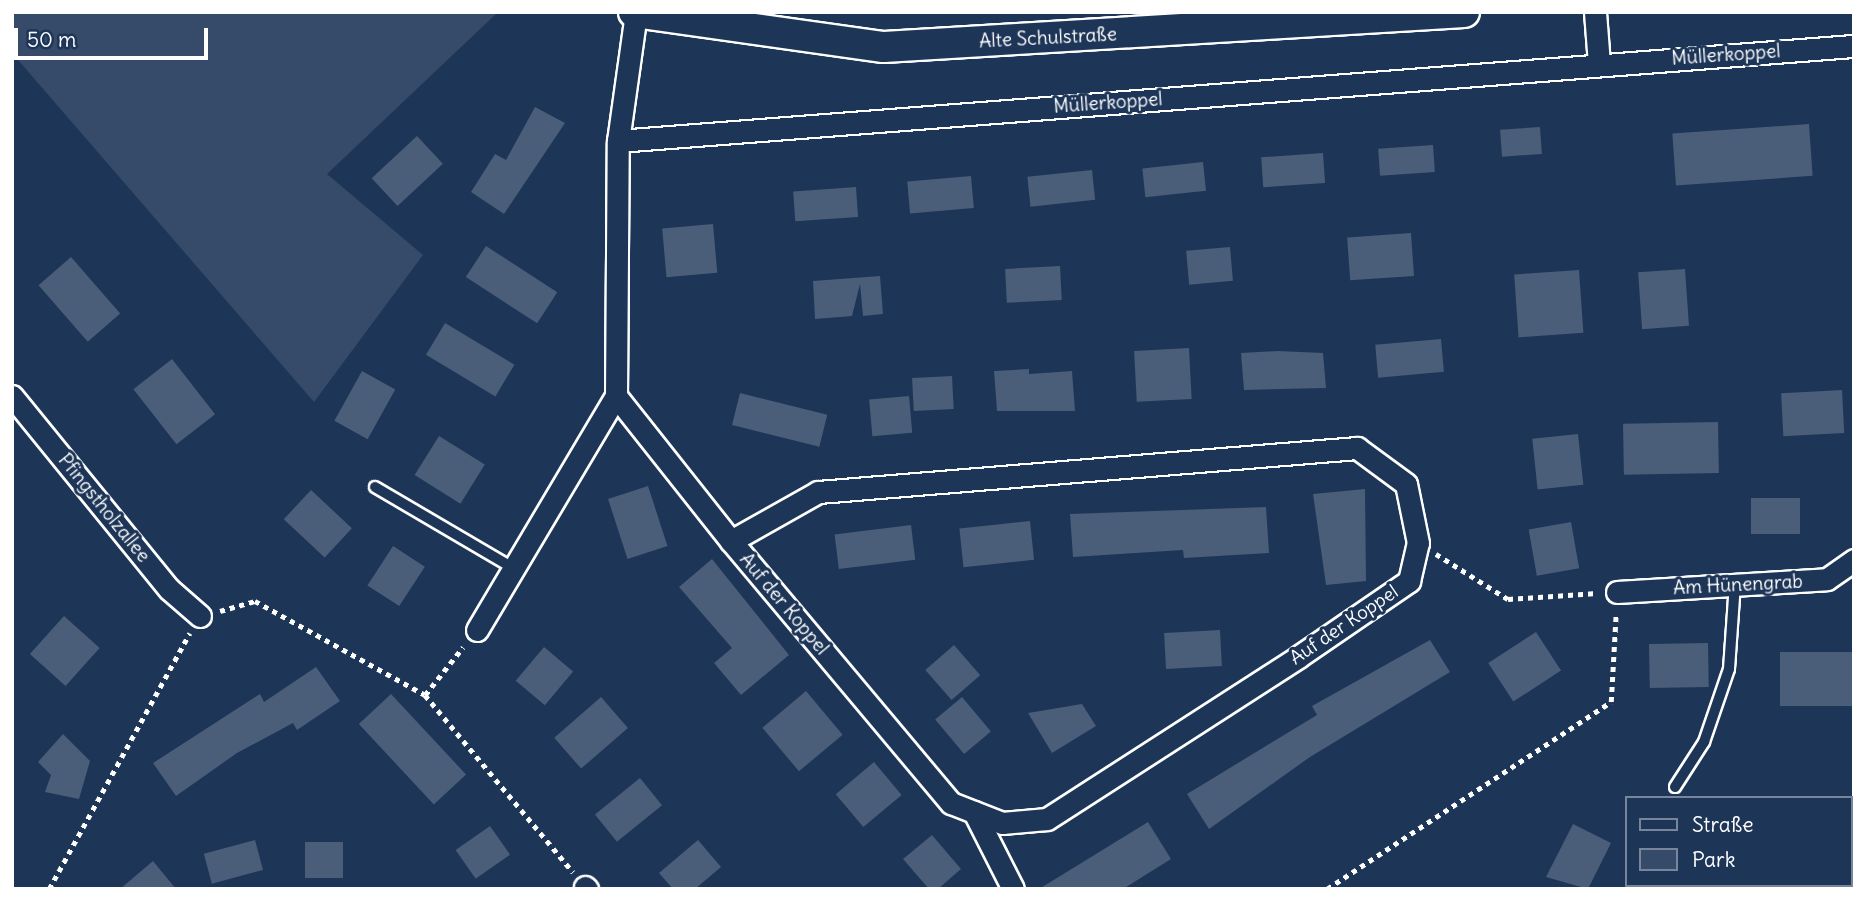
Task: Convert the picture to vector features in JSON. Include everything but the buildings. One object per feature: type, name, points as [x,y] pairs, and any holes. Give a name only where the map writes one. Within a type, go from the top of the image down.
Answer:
[{"type":"main road","name":"Alte Schulstraße","points":[[635,12],[884,47],[1464,12]]},
{"type":"street","points":[[477,630],[616,396],[618,141],[635,12]]},
{"type":"street","points":[[1595,12],[1599,64]]},
{"type":"street","name":"Müllerkoppel","points":[[618,141],[1854,46]]},
{"type":"street","name":"Auf der Koppel","points":[[616,396],[731,541],[951,803],[1002,823],[1047,819],[1409,581],[1418,543],[1406,484],[1357,448],[818,492],[731,541]]},
{"type":"street","name":"Pfingstholzallee","points":[[14,400],[169,589],[200,616]]},
{"type":"street","name":"Am Hünengrab","points":[[1617,592],[1827,579],[1854,560]]},
{"type":"street","points":[[974,812],[1013,889]]},
{"type":"lane","points":[[375,487],[513,568]]},
{"type":"lane","points":[[1675,788],[1704,742],[1729,669],[1735,584]]},
{"type":"path","points":[[1327,889],[1611,702],[1617,592],[1508,599],[1418,543]]},
{"type":"path","points":[[50,888],[200,616],[255,601],[425,695],[586,888]]},
{"type":"path","points":[[425,695],[477,630]]},
{"type":"green space","points":[[12,12],[497,13],[327,174],[423,255],[314,402],[12,53]]}]
